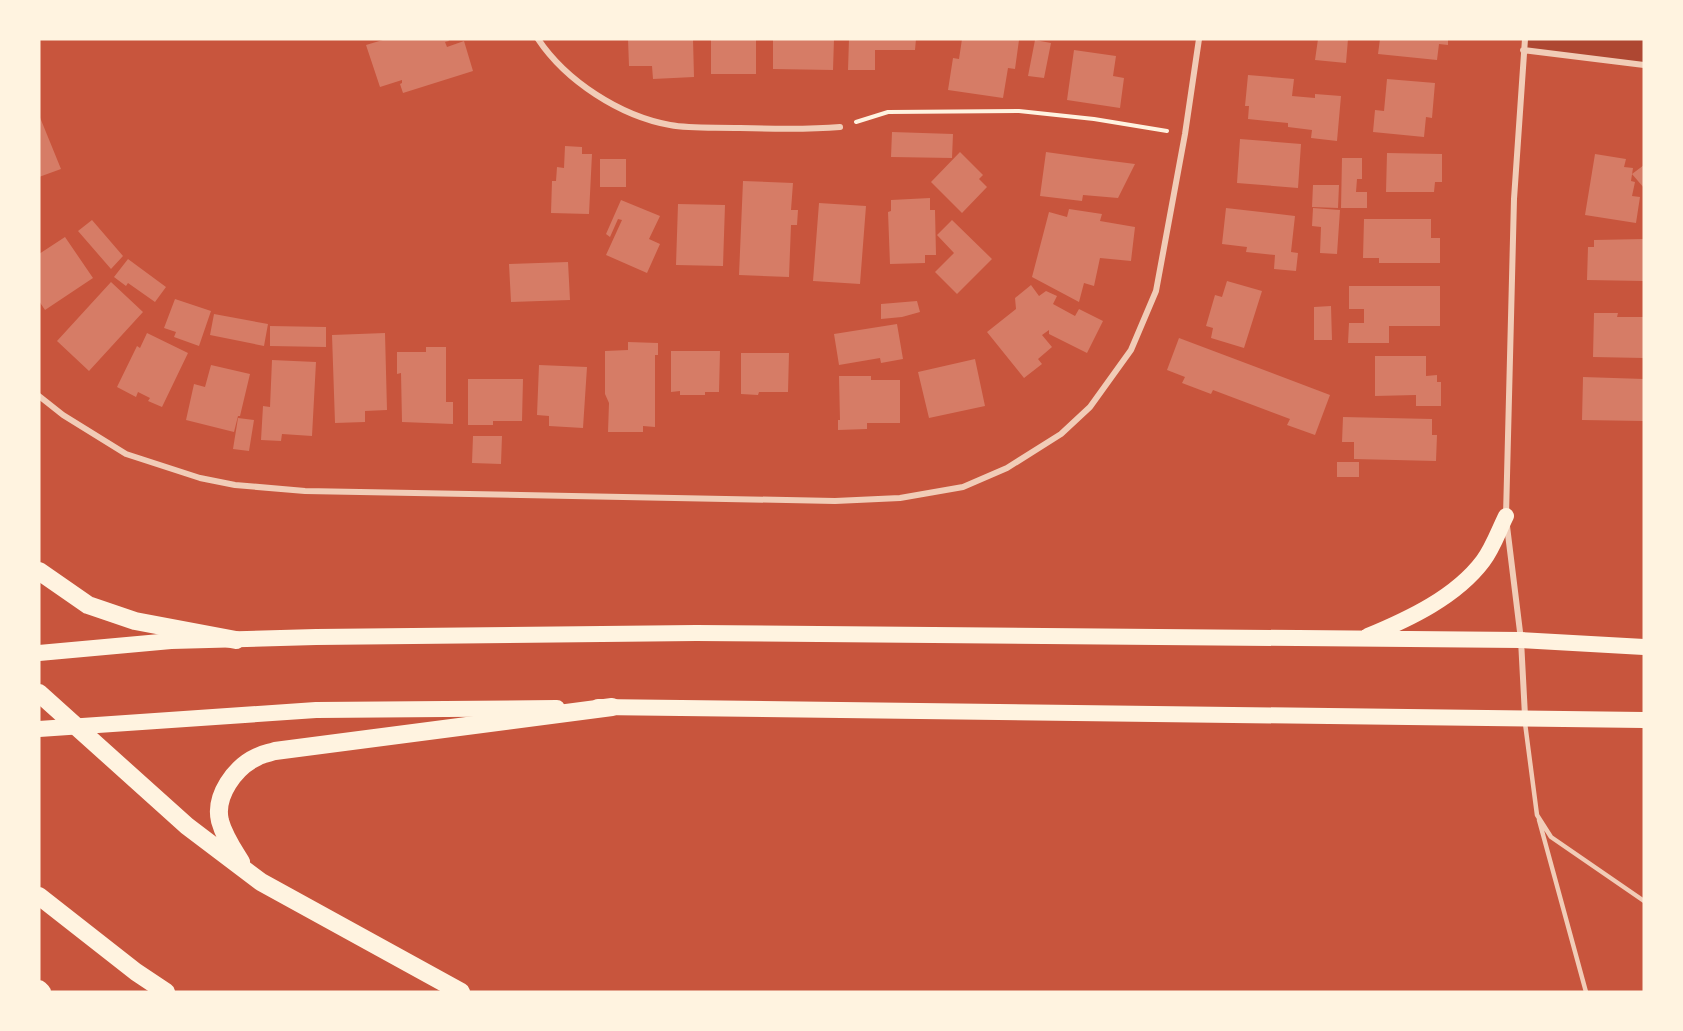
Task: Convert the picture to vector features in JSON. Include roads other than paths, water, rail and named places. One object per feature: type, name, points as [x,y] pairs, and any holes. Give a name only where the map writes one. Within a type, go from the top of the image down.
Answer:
[{"type":"highway","points":[[1362,638],[1410,619],[1466,582],[1485,559],[1506,516]]},
{"type":"highway","points":[[39,572],[88,605],[135,621],[236,639]]},
{"type":"highway","points":[[39,653],[236,639],[696,633],[1521,640],[1644,647]]},
{"type":"highway","points":[[39,693],[187,826],[261,882],[461,992]]},
{"type":"highway","points":[[246,871],[226,837],[219,818],[220,799],[241,767],[256,757],[275,751],[612,707]]},
{"type":"highway","points":[[39,729],[316,710],[612,707],[1644,720]]},
{"type":"highway","points":[[39,896],[136,972],[166,992]]},
{"type":"street","points":[[538,39],[572,76],[620,109],[645,119],[693,127],[801,130],[840,127]]},
{"type":"street","points":[[39,396],[63,415],[126,454],[200,478],[305,491],[835,501],[900,498],[963,487],[1007,468],[1061,434],[1090,407],[1131,350],[1156,291],[1185,134],[1199,39]]},
{"type":"street","points":[[1525,39],[1514,199],[1506,516],[1521,640],[1525,719]]},
{"type":"street","points":[[1523,50],[1644,65]]},
{"type":"lane","points":[[1525,719],[1537,815],[1586,992]]},
{"type":"lane","points":[[1537,815],[1551,837],[1644,901]]}]
